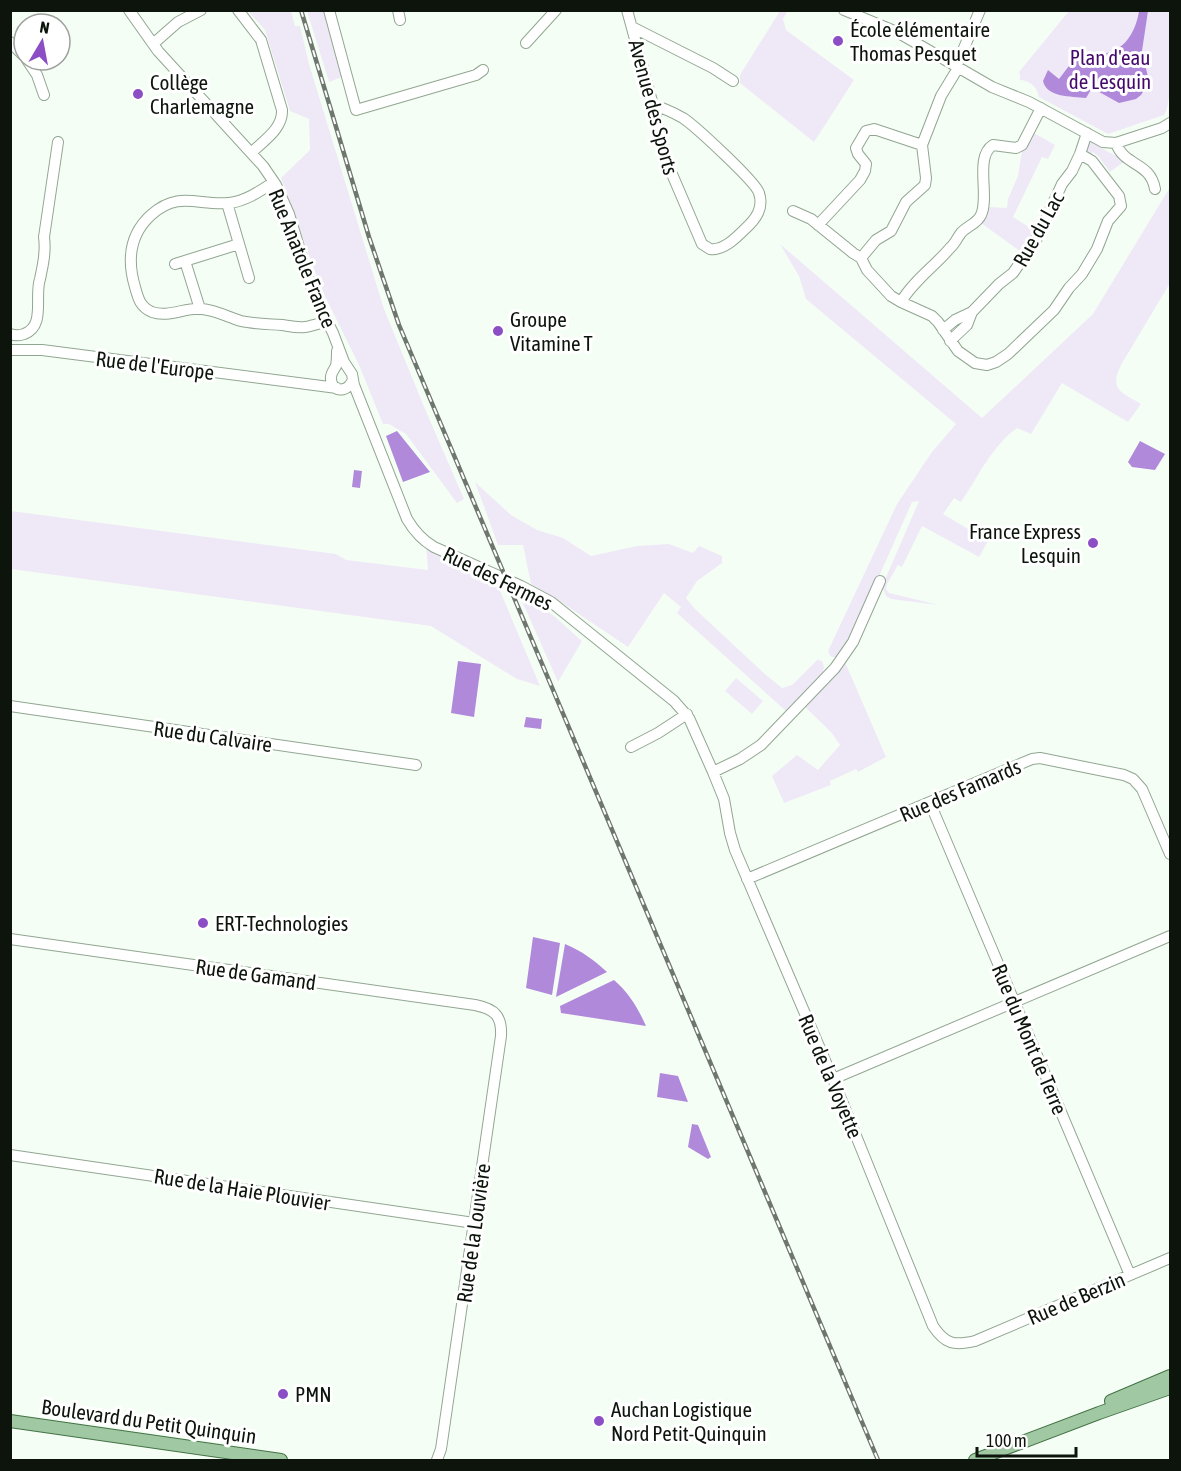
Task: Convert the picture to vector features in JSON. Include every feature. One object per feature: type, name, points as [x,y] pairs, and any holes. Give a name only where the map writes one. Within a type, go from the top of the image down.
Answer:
[{"type":"main road","points":[[992,1454],[1170,1376]]},
{"type":"main road","points":[[975,1461],[1170,1388]]},
{"type":"main road","name":"Boulevard du Petit Quinquin","points":[[10,1421],[281,1461]]},
{"type":"main road","name":"Boulevard du Petit Quinquin","points":[[10,1428],[236,1461]]},
{"type":"street","name":"Rue Anatole France","points":[[129,10],[153,44],[266,169],[274,182],[289,214],[313,293],[351,374]]},
{"type":"street","points":[[153,44],[178,22],[201,10]]},
{"type":"street","points":[[238,10],[261,40],[282,110],[280,124],[251,153]]},
{"type":"street","points":[[329,10],[357,110],[476,75],[483,70]]},
{"type":"street","points":[[526,43],[556,10]]},
{"type":"street","name":"Avenue des Sports","points":[[627,10],[666,160],[704,246],[714,250],[720,248],[751,224],[759,213],[759,191],[750,179],[689,123],[653,105]]},
{"type":"street","points":[[844,10],[897,32],[992,87],[1041,108],[1103,142],[1116,143],[1162,128],[1170,123]]},
{"type":"street","points":[[861,258],[876,240],[891,231],[906,202],[925,185],[922,145],[941,96],[957,67],[980,10]]},
{"type":"street","points":[[632,27],[733,81]]},
{"type":"street","points":[[35,72],[44,95]]},
{"type":"street","points":[[901,302],[907,292],[951,248],[961,233],[975,223],[981,215],[984,203],[984,160],[988,148],[993,145],[1016,148],[1022,145],[1041,108]]},
{"type":"street","points":[[818,225],[864,173],[866,164],[856,150],[866,131],[874,129],[922,145]]},
{"type":"street","name":"Rue du Lac","points":[[943,330],[955,320],[972,312],[1013,273],[1022,257],[1034,243],[1062,184],[1072,171],[1087,133]]},
{"type":"street","points":[[10,334],[18,336],[27,333],[37,321],[39,279],[46,245],[44,237],[58,142]]},
{"type":"street","points":[[1116,143],[1119,151],[1150,173],[1155,189]]},
{"type":"street","points":[[793,211],[807,217],[861,258],[878,284],[891,296],[932,316],[958,351],[975,363],[987,365],[1008,354],[1051,314],[1082,274],[1097,249],[1106,224],[1119,209],[1121,203],[1119,196],[1092,161],[1080,154]]},
{"type":"street","points":[[274,182],[245,199],[227,203],[185,200],[166,205],[154,213],[144,222],[132,248],[130,262],[140,302],[145,308],[159,314],[200,309],[251,323],[305,327],[327,321]]},
{"type":"street","points":[[227,203],[249,278]]},
{"type":"street","points":[[200,309],[180,262],[239,244]]},
{"type":"street","name":"Rue du Lac","points":[[950,341],[967,325],[972,312]]},
{"type":"street","name":"Rue Anatole France","points":[[333,372],[337,359],[336,342]]},
{"type":"street","name":"Rue de l'Europe","points":[[10,350],[42,350],[339,389]]},
{"type":"street","points":[[300,383],[321,381],[340,367],[351,374],[349,387],[339,389]]},
{"type":"street","points":[[333,372],[332,383],[339,389],[352,393],[363,404]]},
{"type":"street","name":"Rue des Fermes","points":[[351,374],[407,519],[422,539],[434,547],[521,586],[556,605],[687,714],[713,772]]},
{"type":"street","points":[[713,772],[740,759],[761,745],[835,668],[854,642],[880,581]]},
{"type":"street","name":"Rue du Calvaire","points":[[10,706],[416,765]]},
{"type":"street","points":[[631,747],[687,714]]},
{"type":"street","name":"Rue des Famards","points":[[747,879],[1032,759],[1045,759],[1133,779],[1142,789],[1170,854]]},
{"type":"street","name":"Rue de la Voyette","points":[[713,772],[724,799],[733,844],[833,1079],[933,1326],[940,1336],[956,1344],[965,1344],[982,1338]]},
{"type":"street","name":"Rue du Mont de Terre","points":[[930,803],[1130,1275]]},
{"type":"street","points":[[833,1079],[1170,936]]},
{"type":"street","name":"Rue de Gamand","points":[[10,939],[475,1005],[494,1012],[499,1017]]},
{"type":"street","name":"Rue de la Louvière","points":[[439,1461],[501,1036],[502,1027],[499,1017]]},
{"type":"street","name":"Rue de la Haie Plouvier","points":[[10,1155],[474,1224]]},
{"type":"street","name":"Rue de Berzin","points":[[982,1338],[1170,1258]]},
{"type":"green space","points":[[248,11],[291,11],[295,26],[300,26],[309,64],[384,309],[464,499],[457,503],[406,434],[389,424],[383,424],[359,365],[321,288],[281,178],[310,150],[309,119],[290,111],[265,30]]},
{"type":"green space","points":[[307,11],[326,11],[342,77],[329,82]]},
{"type":"green space","points":[[780,11],[787,12],[783,19],[786,30],[854,80],[814,142],[740,83],[740,75]]},
{"type":"green space","name":"Plan d'eau de Lesquin","points":[[1069,11],[1170,11],[1170,81],[1164,115],[1108,134],[1039,97],[1033,85],[1020,80],[1019,72]]},
{"type":"green space","points":[[1034,133],[1055,145],[1048,159],[1042,157],[1013,217],[1035,231],[1021,252],[981,223],[988,207],[1007,208],[1008,199],[1018,176],[1022,150]]},
{"type":"green space","points":[[1091,142],[1125,161],[1110,172],[1093,152],[1090,156],[1085,152],[1086,144]]},
{"type":"green space","points":[[1169,189],[1170,283],[1121,365],[1116,380],[1123,393],[1141,404],[1128,422],[1062,383],[1031,434],[1017,428],[1008,435],[986,462],[961,502],[954,498],[943,514],[988,541],[979,557],[922,526],[902,567],[898,565],[887,584],[886,589],[889,593],[939,605],[891,599],[886,596],[883,589],[919,501],[912,502],[854,633],[836,658],[830,656],[828,651],[897,504],[932,452],[956,424],[806,299],[799,276],[780,244],[982,418],[1093,314]]},
{"type":"green space","points":[[475,482],[511,515],[537,530],[563,538],[591,556],[637,546],[669,544],[693,553],[699,546],[722,556],[722,563],[697,581],[686,598],[695,609],[782,688],[792,685],[817,660],[822,661],[824,667],[822,676],[787,712],[677,613],[681,607],[664,593],[628,647],[531,584],[523,545],[498,545]]},
{"type":"green space","points":[[11,511],[336,554],[346,560],[428,570],[426,546],[496,581],[540,686],[517,679],[431,626],[11,569]]},
{"type":"green space","points":[[517,590],[554,616],[582,641],[558,682]]},
{"type":"green space","points":[[845,662],[886,757],[858,772],[856,769],[830,781],[831,785],[784,803],[772,776],[797,755],[818,770],[840,745],[831,732],[803,705]]},
{"type":"green space","points":[[736,678],[763,701],[752,714],[725,691]]},
{"type":"shaded area","points":[[1139,11],[1148,11],[1142,51],[1148,77],[1141,95],[1136,99],[1119,103],[1092,88],[1086,98],[1060,95],[1045,87],[1043,81],[1048,70],[1059,79],[1075,58],[1074,56],[1083,53],[1106,53],[1121,46],[1127,41],[1135,27]]},
{"type":"shaded area","points":[[397,431],[430,472],[403,482],[386,436]]},
{"type":"shaded area","points":[[1140,441],[1165,454],[1155,470],[1132,467],[1128,462]]},
{"type":"shaded area","points":[[354,470],[362,471],[360,488],[352,487]]},
{"type":"shaded area","points":[[458,661],[481,664],[474,717],[451,713]]},
{"type":"shaded area","points":[[526,717],[542,719],[541,729],[524,727]]},
{"type":"shaded area","points":[[533,937],[560,943],[552,995],[526,988]]},
{"type":"shaded area","points":[[565,944],[588,956],[607,972],[556,997]]},
{"type":"shaded area","points":[[614,980],[633,1001],[646,1026],[561,1013],[560,1006]]},
{"type":"shaded area","points":[[660,1073],[678,1076],[688,1102],[657,1097]]},
{"type":"shaded area","points":[[692,1124],[698,1125],[711,1157],[708,1159],[688,1147]]},
{"type":"railway","points":[[301,10],[369,237],[399,325],[878,1460]]},
{"type":"place","name":"École élémentaire Thomas Pesquet","points":[[838,41]]},
{"type":"place","name":"Collège Charlemagne","points":[[138,94]]},
{"type":"place","name":"Groupe Vitamine T","points":[[498,331]]},
{"type":"place","name":"France Express Lesquin","points":[[1093,543]]},
{"type":"place","name":"ERT-Technologies","points":[[203,923]]},
{"type":"place","name":"PMN","points":[[283,1394]]},
{"type":"place","name":"Auchan Logistique Nord Petit-Quinquin","points":[[599,1421]]}]
